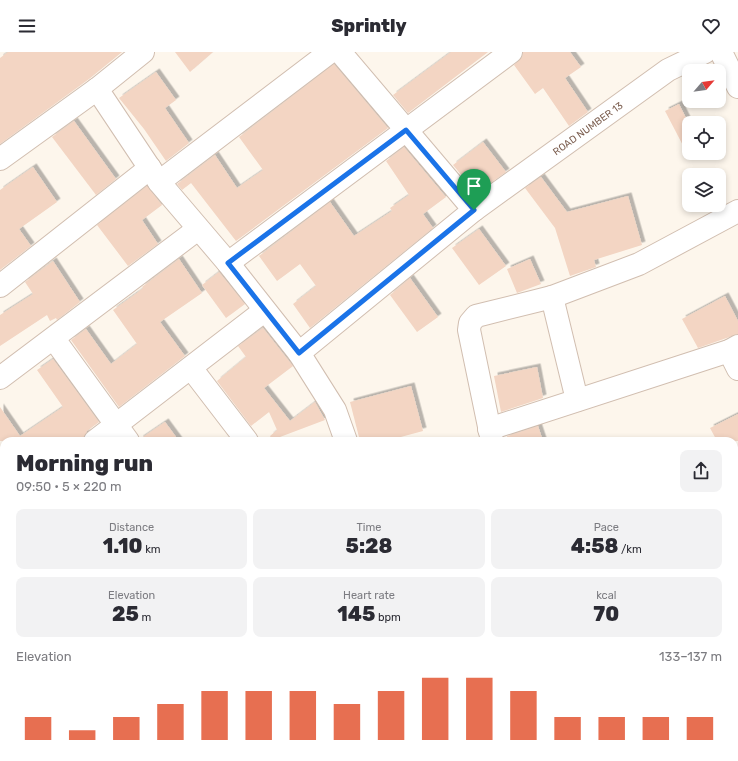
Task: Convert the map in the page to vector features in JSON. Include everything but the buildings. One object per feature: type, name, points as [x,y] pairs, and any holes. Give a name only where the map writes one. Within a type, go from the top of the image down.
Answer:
[{"type":"street","points":[[0,159],[97,89],[143,52]]},
{"type":"street","points":[[0,286],[154,175],[330,52]]},
{"type":"street","points":[[340,52],[474,210]]},
{"type":"street","points":[[228,263],[511,52]]},
{"type":"street","name":"ROAD NUMBER 13","points":[[299,353],[474,210],[668,70],[705,52]]},
{"type":"street","points":[[721,52],[738,87]]},
{"type":"street","points":[[97,89],[154,175],[228,263],[264,311],[299,353],[335,410],[341,437]]},
{"type":"street","points":[[735,355],[577,400],[491,435],[469,330],[470,323],[476,316],[552,297],[639,264],[738,211]]},
{"type":"street","points":[[0,378],[54,339],[198,228]]},
{"type":"street","points":[[552,297],[577,400]]},
{"type":"street","points":[[109,437],[122,433],[191,368],[264,311]]},
{"type":"street","points":[[54,339],[122,433]]},
{"type":"street","points":[[191,368],[244,437]]},
{"type":"route","points":[[406,130],[474,210],[299,353],[264,311],[228,263],[406,130]]}]
